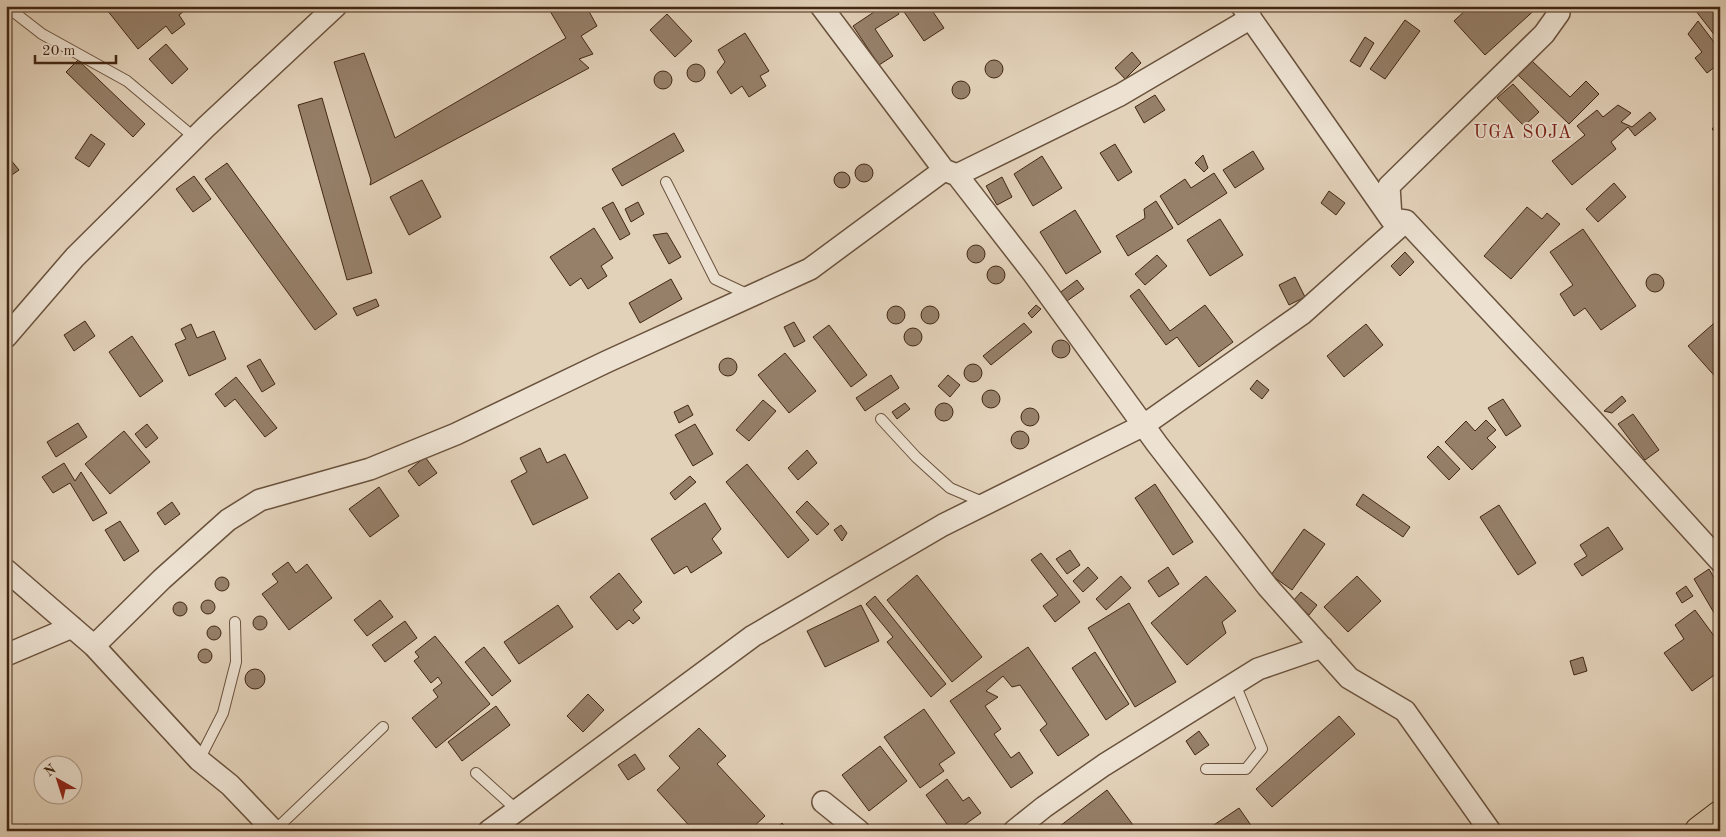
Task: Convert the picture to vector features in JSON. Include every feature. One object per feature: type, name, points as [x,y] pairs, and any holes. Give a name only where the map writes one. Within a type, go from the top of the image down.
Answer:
[{"type":"main road","points":[[1699,831],[1720,815]]},
{"type":"street","points":[[6,336],[75,257],[195,138],[336,6]]},
{"type":"street","points":[[821,6],[950,173],[1032,273],[1157,444],[1267,586],[1349,678],[1405,711],[1490,831]]},
{"type":"street","points":[[94,646],[162,579],[228,520],[260,500],[370,468],[456,434],[606,362],[810,269],[950,173],[1120,95],[1246,12],[1398,220],[1593,421],[1720,561]]},
{"type":"street","points":[[1398,220],[1389,186],[1544,34],[1559,13]]},
{"type":"street","points":[[489,831],[520,813],[753,636],[943,525],[1144,425],[1302,314],[1398,220]]},
{"type":"street","points":[[6,570],[94,646],[199,760],[230,785],[274,831]]},
{"type":"street","points":[[6,655],[72,627]]},
{"type":"street","points":[[1014,831],[1044,807],[1104,765],[1258,669],[1322,647]]},
{"type":"street","points":[[823,802],[859,831]]},
{"type":"lane","points":[[6,6],[42,34],[127,81],[195,138]]},
{"type":"lane","points":[[666,182],[715,279],[751,296]]},
{"type":"lane","points":[[881,418],[916,457],[950,488],[986,504]]},
{"type":"lane","points":[[199,760],[223,714],[236,662],[235,622]]},
{"type":"lane","points":[[1206,769],[1246,769],[1262,749],[1235,684]]},
{"type":"lane","points":[[274,831],[383,727]]},
{"type":"lane","points":[[476,773],[520,813]]},
{"type":"building","points":[[111,6],[191,6],[179,15],[185,24],[172,34],[166,26],[138,49],[107,10]]},
{"type":"building","points":[[547,6],[586,6],[597,26],[581,36],[593,54],[579,59],[589,68],[370,185],[371,180],[334,62],[364,53],[395,138],[566,38]]},
{"type":"building","points":[[883,6],[894,6],[899,14],[875,29],[893,56],[879,65],[853,26]]},
{"type":"building","points":[[900,6],[929,6],[944,28],[924,41]]},
{"type":"building","points":[[1470,6],[1539,6],[1485,55],[1454,21]]},
{"type":"building","points":[[1692,6],[1720,6],[1720,42]]},
{"type":"building","points":[[667,14],[692,41],[675,57],[650,30]]},
{"type":"building","points":[[1405,20],[1420,31],[1385,79],[1370,69]]},
{"type":"building","points":[[1698,21],[1720,50],[1720,63],[1707,73],[1695,58],[1702,52],[1688,34]]},
{"type":"building","points":[[745,33],[769,71],[760,76],[766,86],[749,97],[742,86],[731,94],[717,72],[725,62],[718,50]]},
{"type":"building","points":[[1365,37],[1374,43],[1360,67],[1350,61]]},
{"type":"building","points":[[166,44],[188,69],[172,84],[149,59]]},
{"type":"building","points":[[1132,52],[1141,63],[1125,79],[1115,68]]},
{"type":"building","points":[[78,60],[145,124],[133,137],[66,72]]},
{"type":"building","points":[[994,60],[1000,63],[1003,69],[1000,75],[994,78],[988,75],[985,69],[988,63]]},
{"type":"building","points":[[1532,61],[1570,97],[1586,81],[1599,94],[1569,124],[1518,75]]},
{"type":"building","points":[[696,64],[702,67],[705,73],[702,79],[696,82],[690,79],[687,73],[690,67]]},
{"type":"building","points":[[663,71],[669,74],[672,80],[669,86],[663,89],[657,86],[654,80],[657,74]]},
{"type":"building","points":[[961,81],[967,84],[970,90],[967,96],[961,99],[955,96],[952,90],[955,84]]},
{"type":"building","points":[[1513,84],[1539,112],[1524,126],[1497,98]]},
{"type":"building","points":[[1155,95],[1165,110],[1144,123],[1135,107]]},
{"type":"building","points":[[322,98],[372,273],[347,280],[298,105]]},
{"type":"building","points":[[1618,105],[1631,113],[1621,122],[1632,127],[1650,112],[1656,119],[1635,136],[1628,127],[1611,142],[1616,149],[1572,185],[1552,161],[1585,135],[1577,126],[1597,110],[1603,117]]},
{"type":"building","points":[[1720,121],[1720,136],[1712,129]]},
{"type":"building","points":[[674,133],[684,151],[622,186],[612,169]]},
{"type":"building","points":[[91,134],[105,144],[89,167],[75,158]]},
{"type":"building","points":[[1115,144],[1132,172],[1118,181],[1100,153]]},
{"type":"building","points":[[1253,151],[1264,169],[1235,188],[1223,170]]},
{"type":"building","points":[[6,154],[19,170],[6,179]]},
{"type":"building","points":[[1203,155],[1208,168],[1204,172],[1195,163]]},
{"type":"building","points":[[1042,156],[1062,188],[1033,206],[1014,174]]},
{"type":"building","points":[[227,163],[337,314],[315,330],[205,179]]},
{"type":"building","points":[[864,164],[870,167],[873,173],[870,179],[864,182],[858,179],[855,173],[858,167]]},
{"type":"building","points":[[839,172],[845,172],[850,177],[848,186],[839,188],[834,183],[834,177]]},
{"type":"building","points":[[1214,173],[1227,193],[1178,225],[1160,196],[1185,179],[1191,188]]},
{"type":"building","points":[[194,176],[211,199],[193,212],[176,189]]},
{"type":"building","points":[[1002,177],[1012,197],[997,205],[986,186]]},
{"type":"building","points":[[422,180],[441,217],[409,235],[390,197]]},
{"type":"building","points":[[1614,183],[1626,197],[1598,222],[1586,209]]},
{"type":"building","points":[[1329,191],[1345,203],[1336,215],[1321,203]]},
{"type":"building","points":[[1156,201],[1173,228],[1128,256],[1116,236],[1145,218],[1144,209]]},
{"type":"building","points":[[613,202],[630,234],[620,240],[602,208]]},
{"type":"building","points":[[638,202],[644,214],[631,222],[625,209]]},
{"type":"building","points":[[1527,207],[1542,219],[1547,213],[1560,224],[1511,279],[1484,256]]},
{"type":"building","points":[[1075,210],[1101,252],[1066,274],[1040,232]]},
{"type":"building","points":[[1220,219],[1243,255],[1210,276],[1187,240]]},
{"type":"building","points":[[594,228],[613,258],[601,266],[607,276],[588,289],[581,278],[570,286],[550,257]]},
{"type":"building","points":[[1583,229],[1636,306],[1601,330],[1585,308],[1574,316],[1560,294],[1573,285],[1550,252]]},
{"type":"building","points":[[667,233],[681,257],[669,264],[653,235]]},
{"type":"building","points":[[976,245],[982,248],[985,254],[982,260],[976,263],[970,260],[967,254],[970,248]]},
{"type":"building","points":[[1405,252],[1414,262],[1400,276],[1391,266]]},
{"type":"building","points":[[1157,255],[1167,266],[1145,285],[1135,274]]},
{"type":"building","points":[[996,266],[1002,269],[1005,275],[1002,281],[996,284],[990,281],[987,275],[990,269]]},
{"type":"building","points":[[1655,274],[1661,277],[1664,283],[1661,289],[1655,292],[1649,289],[1646,283],[1649,277]]},
{"type":"building","points":[[1295,277],[1305,297],[1289,305],[1279,285]]},
{"type":"building","points":[[671,279],[682,299],[640,323],[629,303]]},
{"type":"building","points":[[1077,280],[1084,289],[1067,301],[1058,294]]},
{"type":"building","points":[[1139,289],[1170,331],[1205,305],[1233,342],[1199,367],[1177,337],[1166,345],[1130,296]]},
{"type":"building","points":[[376,299],[379,306],[357,316],[353,308]]},
{"type":"building","points":[[1036,305],[1041,309],[1032,318],[1028,313]]},
{"type":"building","points":[[896,306],[902,309],[905,315],[902,321],[896,324],[890,321],[887,315],[890,309]]},
{"type":"building","points":[[930,306],[936,309],[939,315],[936,321],[930,324],[924,321],[921,315],[924,309]]},
{"type":"building","points":[[1720,318],[1720,382],[1688,346]]},
{"type":"building","points":[[85,321],[95,336],[74,351],[64,335]]},
{"type":"building","points":[[794,322],[805,341],[794,347],[784,327]]},
{"type":"building","points":[[1024,323],[1032,332],[991,365],[983,356]]},
{"type":"building","points":[[191,324],[197,338],[214,331],[226,359],[189,376],[175,344],[186,339],[181,329]]},
{"type":"building","points":[[1366,324],[1383,345],[1344,377],[1327,356]]},
{"type":"building","points":[[829,325],[867,375],[851,387],[813,337]]},
{"type":"building","points":[[913,328],[919,331],[922,337],[919,343],[913,346],[907,343],[904,337],[907,331]]},
{"type":"building","points":[[132,336],[163,381],[140,397],[109,352]]},
{"type":"building","points":[[1057,340],[1065,340],[1070,345],[1068,356],[1057,358],[1052,353],[1052,345]]},
{"type":"building","points":[[785,353],[816,391],[789,413],[758,375]]},
{"type":"building","points":[[728,358],[734,361],[737,367],[734,373],[728,376],[722,373],[719,367],[722,361]]},
{"type":"building","points":[[260,359],[275,384],[262,392],[247,366]]},
{"type":"building","points":[[969,364],[977,364],[982,369],[980,380],[969,382],[964,377],[964,369]]},
{"type":"building","points":[[891,375],[899,388],[865,411],[856,398]]},
{"type":"building","points":[[948,375],[960,385],[950,397],[938,386]]},
{"type":"building","points":[[236,377],[277,428],[265,437],[235,399],[225,407],[215,394]]},
{"type":"building","points":[[1257,380],[1269,390],[1262,399],[1250,389]]},
{"type":"building","points":[[987,390],[995,390],[1000,395],[998,406],[987,408],[982,403],[982,395]]},
{"type":"building","points":[[1622,396],[1626,401],[1612,413],[1604,411]]},
{"type":"building","points":[[1503,399],[1521,426],[1506,436],[1488,408]]},
{"type":"building","points":[[763,400],[776,411],[749,441],[736,430]]},
{"type":"building","points":[[905,403],[910,409],[897,419],[892,412]]},
{"type":"building","points":[[944,403],[950,406],[953,412],[950,418],[944,421],[938,418],[935,412],[938,406]]},
{"type":"building","points":[[688,405],[693,415],[679,423],[674,412]]},
{"type":"building","points":[[1030,408],[1036,411],[1039,417],[1036,423],[1030,426],[1024,423],[1021,417],[1024,411]]},
{"type":"building","points":[[1633,414],[1659,450],[1645,460],[1618,424]]},
{"type":"building","points":[[1486,420],[1496,430],[1487,438],[1496,447],[1472,470],[1445,442],[1466,421],[1475,431]]},
{"type":"building","points":[[78,423],[87,437],[56,457],[47,442]]},
{"type":"building","points":[[147,424],[158,438],[146,448],[135,434]]},
{"type":"building","points":[[695,424],[713,454],[693,466],[675,435]]},
{"type":"building","points":[[124,431],[150,462],[110,494],[85,464]]},
{"type":"building","points":[[1020,431],[1026,434],[1029,440],[1026,446],[1020,449],[1014,446],[1011,440],[1014,434]]},
{"type":"building","points":[[1438,446],[1460,469],[1449,480],[1427,457]]},
{"type":"building","points":[[540,448],[547,463],[565,454],[588,498],[533,525],[511,481],[527,472],[520,458]]},
{"type":"building","points":[[807,450],[817,463],[798,480],[788,468]]},
{"type":"building","points":[[425,457],[437,473],[419,486],[408,471]]},
{"type":"building","points":[[64,463],[75,481],[81,472],[107,513],[93,521],[70,483],[53,493],[42,477]]},
{"type":"building","points":[[747,464],[809,540],[788,558],[726,482]]},
{"type":"building","points":[[690,476],[696,482],[675,500],[670,493]]},
{"type":"building","points":[[1155,484],[1193,542],[1173,555],[1135,498]]},
{"type":"building","points":[[379,487],[399,516],[370,537],[349,509]]},
{"type":"building","points":[[1363,494],[1410,527],[1403,537],[1356,505]]},
{"type":"building","points":[[807,501],[829,524],[817,535],[796,512]]},
{"type":"building","points":[[172,502],[180,514],[165,525],[157,513]]},
{"type":"building","points":[[705,503],[721,529],[712,539],[722,553],[691,573],[687,566],[674,574],[651,539]]},
{"type":"building","points":[[1499,505],[1536,563],[1518,575],[1480,517]]},
{"type":"building","points":[[120,521],[139,551],[124,561],[105,530]]},
{"type":"building","points":[[841,525],[847,533],[842,541],[834,530]]},
{"type":"building","points":[[1608,527],[1623,549],[1582,576],[1574,564],[1587,556],[1580,545]]},
{"type":"building","points":[[1304,529],[1325,544],[1292,590],[1271,575]]},
{"type":"building","points":[[1070,550],[1080,565],[1067,574],[1056,559]]},
{"type":"building","points":[[1041,553],[1080,602],[1055,622],[1043,606],[1058,595],[1031,560]]},
{"type":"building","points":[[288,562],[296,573],[307,564],[332,598],[289,630],[262,594],[278,582],[272,574]]},
{"type":"building","points":[[1088,567],[1098,578],[1083,592],[1073,581]]},
{"type":"building","points":[[1168,567],[1179,584],[1159,597],[1148,581]]},
{"type":"building","points":[[1709,569],[1720,588],[1720,623],[1694,579]]},
{"type":"building","points":[[619,573],[642,602],[633,610],[640,618],[633,624],[629,620],[617,630],[590,597]]},
{"type":"building","points":[[917,575],[982,657],[952,682],[887,600]]},
{"type":"building","points":[[1121,576],[1131,588],[1106,610],[1096,599]]},
{"type":"building","points":[[1206,576],[1236,611],[1222,622],[1226,633],[1187,665],[1151,623]]},
{"type":"building","points":[[1357,576],[1381,601],[1348,632],[1324,607]]},
{"type":"building","points":[[222,577],[227,579],[229,584],[227,589],[222,591],[217,589],[215,584],[217,579]]},
{"type":"building","points":[[1686,586],[1693,596],[1682,603],[1676,593]]},
{"type":"building","points":[[1301,592],[1317,605],[1309,615],[1293,601]]},
{"type":"building","points":[[875,596],[946,684],[931,697],[887,642],[893,637],[866,604]]},
{"type":"building","points":[[208,600],[213,602],[215,607],[213,612],[208,614],[203,612],[201,607],[203,602]]},
{"type":"building","points":[[380,600],[393,617],[367,636],[354,620]]},
{"type":"building","points":[[180,602],[185,604],[187,609],[185,614],[180,616],[175,614],[173,609],[175,604]]},
{"type":"building","points":[[1129,603],[1176,682],[1135,707],[1088,628]]},
{"type":"building","points":[[558,605],[573,627],[519,664],[504,642]]},
{"type":"building","points":[[861,605],[879,641],[825,667],[807,631]]},
{"type":"building","points":[[1695,610],[1720,644],[1720,671],[1692,691],[1664,653],[1684,639],[1675,625]]},
{"type":"building","points":[[260,616],[265,618],[267,623],[265,628],[260,630],[255,628],[253,623],[255,618]]},
{"type":"building","points":[[405,621],[417,638],[385,662],[372,645]]},
{"type":"building","points":[[214,626],[219,628],[221,633],[219,638],[214,640],[209,638],[207,633],[209,628]]},
{"type":"building","points":[[435,636],[490,704],[436,748],[412,718],[438,697],[433,690],[442,683],[438,677],[431,683],[414,661],[419,657],[415,652]]},
{"type":"building","points":[[484,647],[511,681],[492,696],[465,662]]},
{"type":"building","points":[[1028,647],[1089,735],[1058,756],[1040,730],[1047,724],[1020,685],[1012,687],[1003,676],[986,691],[998,697],[985,706],[1001,729],[994,734],[1011,758],[1019,752],[1033,773],[1011,788],[950,701]]},
{"type":"building","points":[[205,649],[210,651],[212,656],[210,661],[205,663],[200,661],[198,656],[200,651]]},
{"type":"building","points":[[1095,652],[1129,704],[1106,720],[1072,668]]},
{"type":"building","points":[[1583,657],[1587,671],[1574,675],[1570,661]]},
{"type":"building","points":[[255,669],[262,672],[265,679],[262,686],[255,689],[248,686],[245,679],[248,672]]},
{"type":"building","points":[[588,694],[604,710],[583,732],[567,716]]},
{"type":"building","points":[[496,706],[510,725],[462,761],[448,742]]},
{"type":"building","points":[[924,709],[955,753],[939,764],[944,771],[920,788],[884,737]]},
{"type":"building","points":[[1339,716],[1355,734],[1272,807],[1256,789]]},
{"type":"building","points":[[699,728],[726,756],[717,764],[765,816],[749,831],[694,831],[657,790],[680,768],[669,756]]},
{"type":"building","points":[[1199,731],[1209,745],[1195,755],[1186,741]]},
{"type":"building","points":[[880,746],[907,781],[869,811],[842,775]]},
{"type":"building","points":[[635,754],[645,769],[628,780],[618,765]]},
{"type":"building","points":[[947,779],[963,801],[969,797],[981,813],[956,831],[952,831],[926,795]]},
{"type":"building","points":[[1107,790],[1136,829],[1133,831],[1063,831],[1060,826]]},
{"type":"building","points":[[1239,808],[1255,831],[1205,831]]},
{"type":"building","points":[[782,823],[789,831],[773,831]]},
{"type":"building","points":[[22,826],[30,826],[33,831],[19,831]]},
{"type":"district","name":"UGA SOJA","points":[[1523,133]]}]
